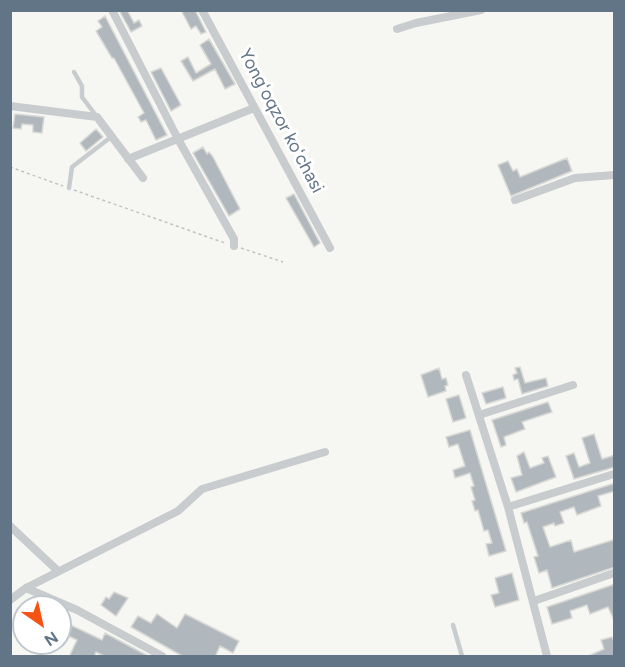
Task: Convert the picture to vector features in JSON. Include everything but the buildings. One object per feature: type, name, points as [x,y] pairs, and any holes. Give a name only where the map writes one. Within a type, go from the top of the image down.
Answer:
[{"type":"street","points":[[112,10],[178,139],[234,239],[234,246]]},
{"type":"street","name":"Yongʻoqzor koʻchasi","points":[[202,10],[330,248]]},
{"type":"street","points":[[396,29],[416,22],[481,10]]},
{"type":"street","points":[[10,106],[97,117],[143,178]]},
{"type":"street","points":[[128,159],[254,108]]},
{"type":"street","points":[[515,200],[575,178],[615,175]]},
{"type":"street","points":[[466,375],[508,507],[547,657]]},
{"type":"street","points":[[479,415],[573,385]]},
{"type":"street","points":[[10,600],[26,588],[58,571],[178,511],[202,489],[325,452]]},
{"type":"street","points":[[508,507],[615,474]]},
{"type":"street","points":[[10,526],[58,571]]},
{"type":"street","points":[[534,601],[615,573]]},
{"type":"street","points":[[26,588],[77,610],[162,657]]},
{"type":"lane","points":[[75,72],[82,86],[82,97],[97,117]]},
{"type":"lane","points":[[69,188],[72,167],[111,137]]},
{"type":"lane","points":[[453,625],[462,657]]},
{"type":"path","points":[[10,167],[283,262]]}]
